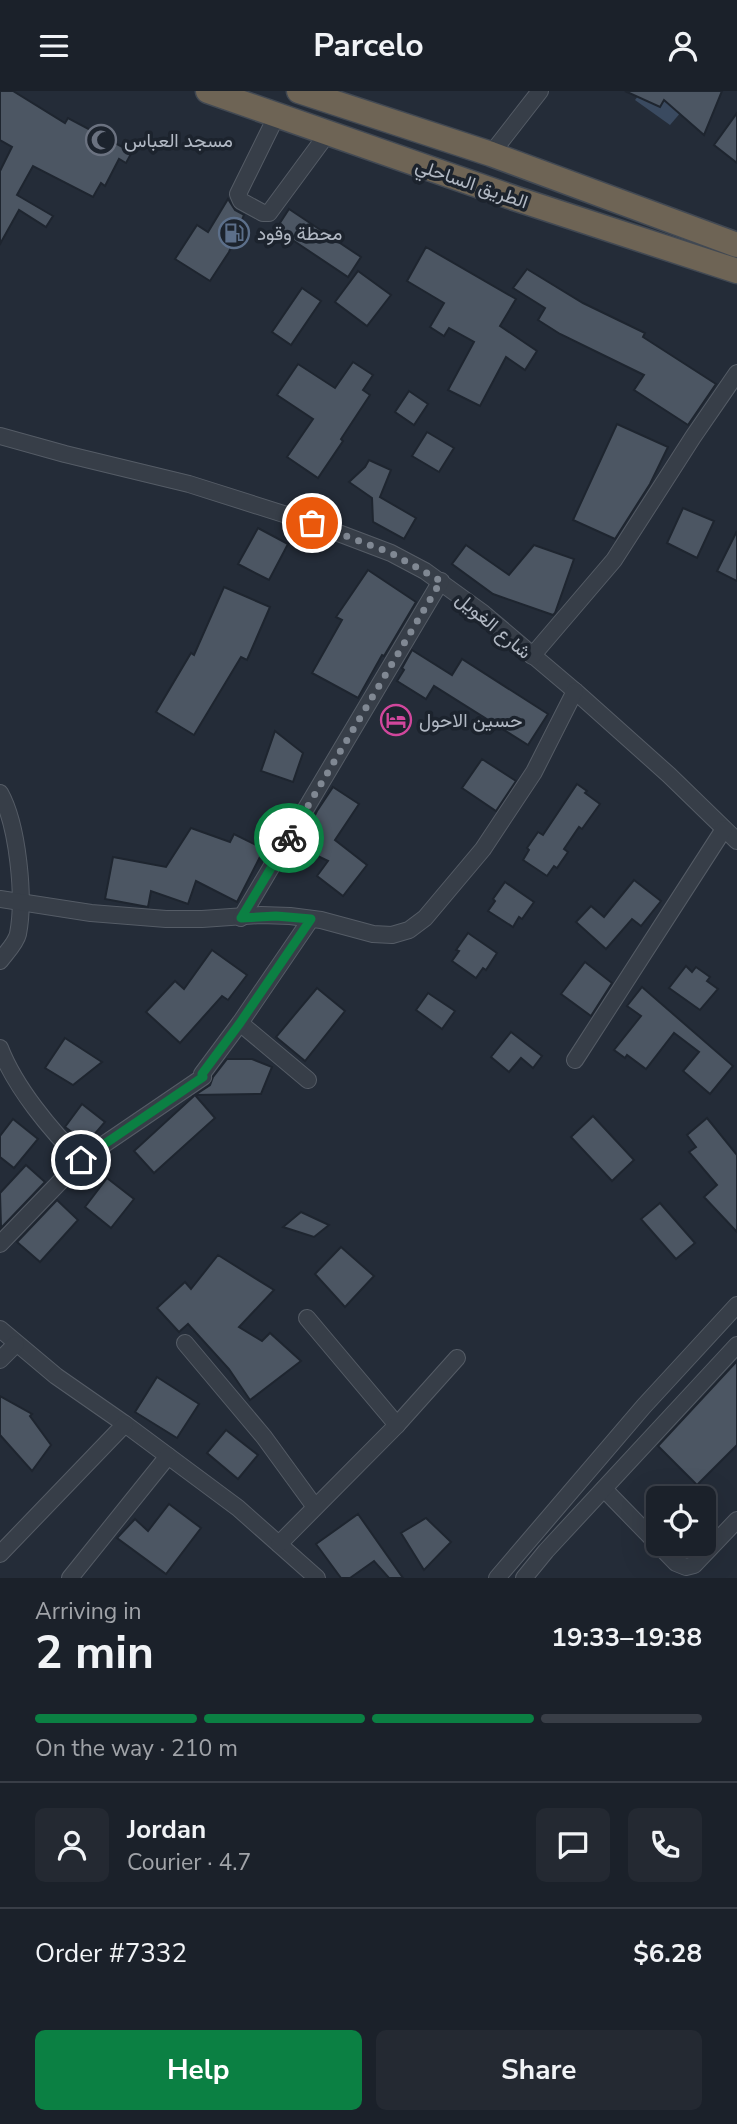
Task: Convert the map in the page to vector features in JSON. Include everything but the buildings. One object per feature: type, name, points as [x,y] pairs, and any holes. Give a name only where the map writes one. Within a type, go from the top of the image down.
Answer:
[{"type":"highway","name":"الطريق الساحلي","points":[[208,91],[517,199],[737,271]]},
{"type":"highway","name":"الطريق الساحلي","points":[[299,91],[491,154],[737,245]]},
{"type":"street","points":[[491,154],[540,91]]},
{"type":"street","points":[[277,115],[238,194],[241,201],[263,213],[269,213],[328,133]]},
{"type":"street","points":[[532,656],[614,560],[737,373]]},
{"type":"street","name":"شارع الغويل","points":[[0,436],[189,484],[312,523],[391,553],[441,581],[483,613],[669,775],[737,841]]},
{"type":"street","points":[[241,918],[441,581]]},
{"type":"street","points":[[0,899],[91,913],[166,919],[290,916],[373,934],[392,935],[409,930],[425,918],[483,849],[534,772],[575,691]]},
{"type":"street","points":[[0,793],[9,813],[14,836],[20,901],[18,937],[0,961]]},
{"type":"street","points":[[575,1060],[724,829]]},
{"type":"street","points":[[0,1244],[81,1160],[203,1077],[202,1074],[311,919]]},
{"type":"street","points":[[240,1023],[308,1080]]},
{"type":"street","points":[[0,1048],[14,1078],[27,1097],[81,1160]]},
{"type":"street","points":[[497,1578],[644,1406],[737,1305]]},
{"type":"street","points":[[307,1318],[397,1425]]},
{"type":"street","points":[[0,1329],[56,1376],[238,1508],[311,1575]]},
{"type":"street","points":[[185,1343],[264,1437],[314,1507]]},
{"type":"street","points":[[0,1360],[16,1344]]},
{"type":"street","points":[[524,1578],[737,1345]]},
{"type":"street","points":[[279,1544],[397,1425],[457,1358]]},
{"type":"street","points":[[0,1554],[125,1424]]},
{"type":"street","points":[[70,1578],[168,1456]]},
{"type":"street","points":[[604,1489],[676,1563],[686,1567],[694,1565],[737,1520]]},
{"type":"water","points":[[642,91],[699,91],[670,125],[635,100]]},
{"type":"way so far","points":[[289,838],[441,581],[391,553],[312,523]]},
{"type":"place","name":"مسجد العباس","points":[[101,140]]},
{"type":"place","name":"محطة وقود","points":[[234,233]]},
{"type":"place","name":"حسين الاحول","points":[[396,720]]},
{"type":"route","points":[[81,1160],[203,1077],[202,1074],[311,919],[261,915],[241,918],[289,838]]}]
